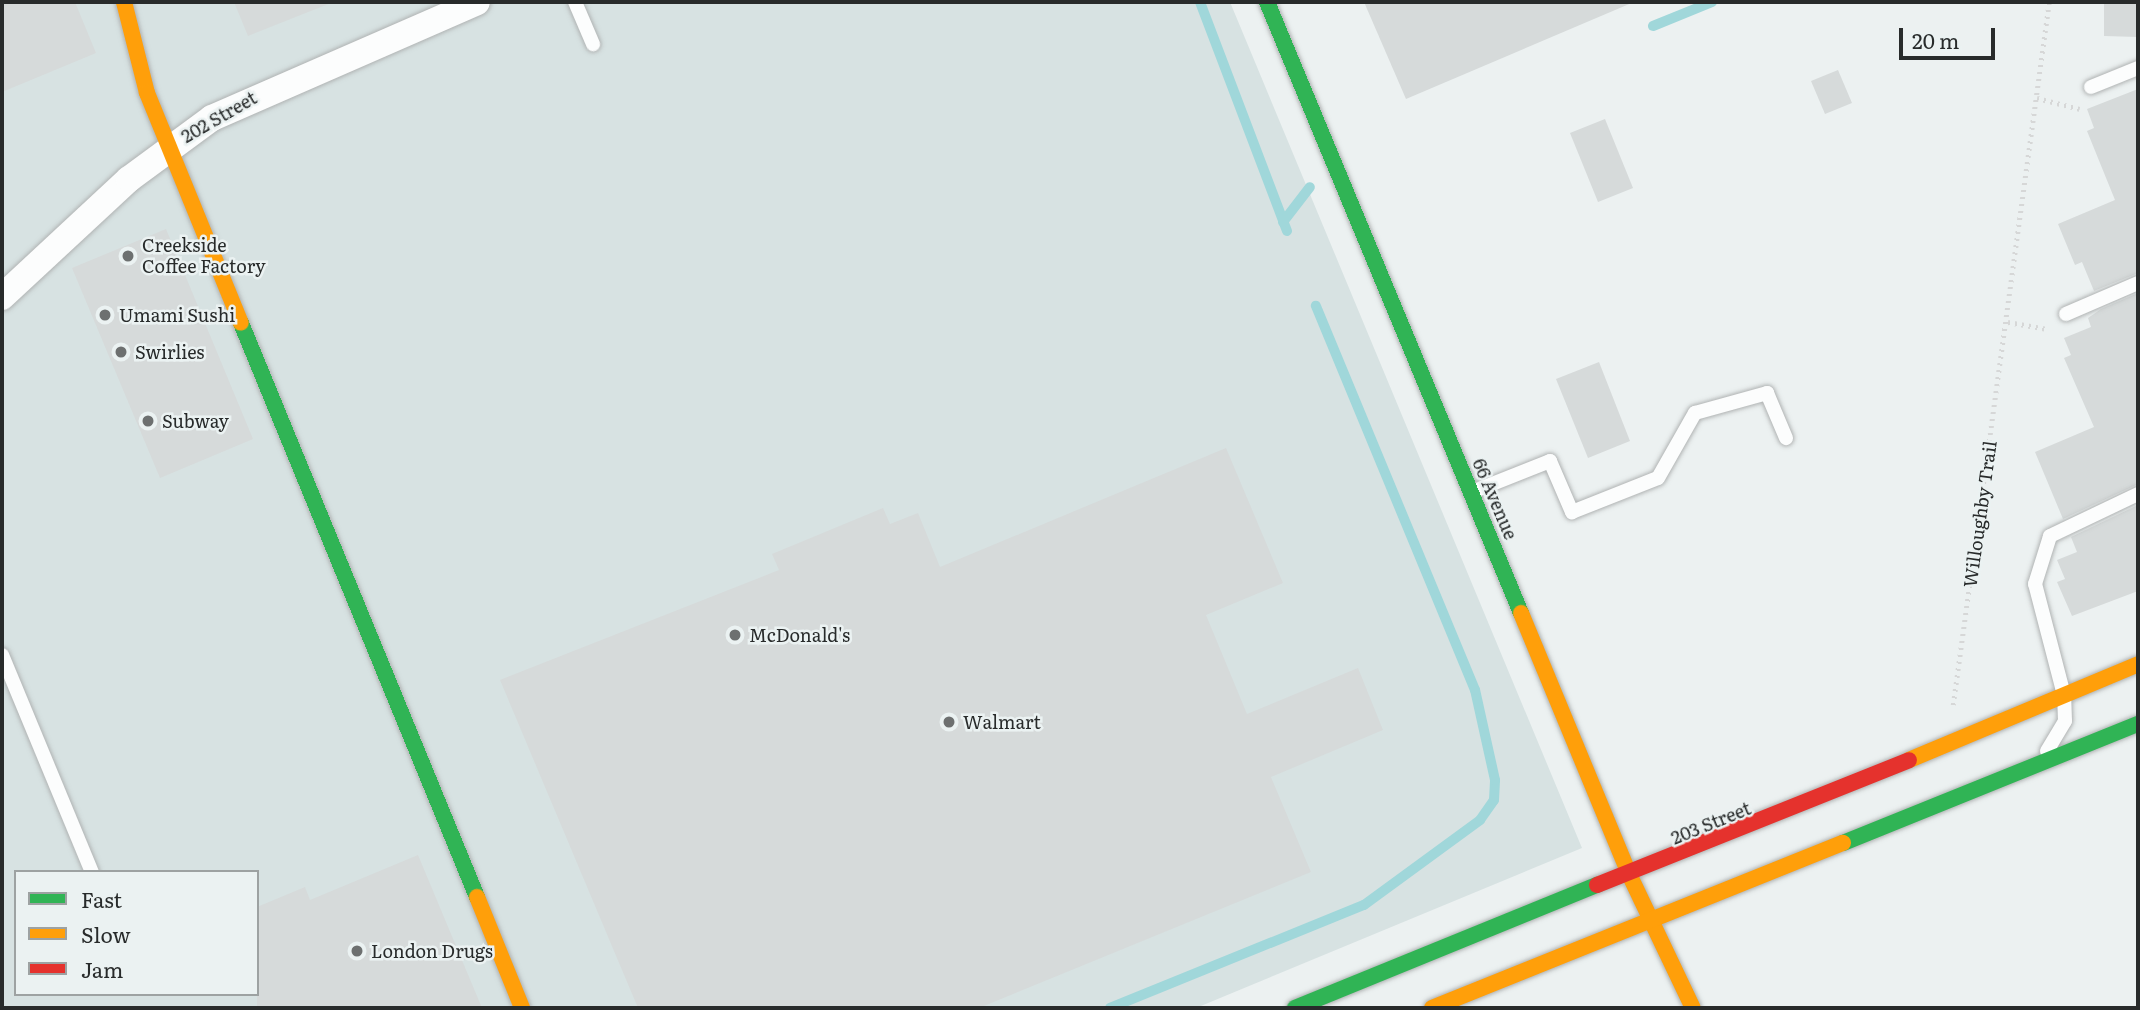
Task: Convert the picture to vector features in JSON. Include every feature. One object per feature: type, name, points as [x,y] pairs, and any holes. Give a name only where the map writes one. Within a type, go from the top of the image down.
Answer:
[{"type":"street","points":[[124,2],[143,82],[522,1008]]},
{"type":"street","name":"202 Street","points":[[2,297],[169,147],[246,99],[477,2]]},
{"type":"street","name":"66 Avenue","points":[[1267,2],[1629,874],[1693,1008]]},
{"type":"street","name":"203 Street","points":[[1295,1008],[1629,874],[2138,664]]},
{"type":"street","points":[[1432,1008],[2138,724]]},
{"type":"lane","points":[[575,2],[593,44]]},
{"type":"lane","points":[[2091,87],[2138,68]]},
{"type":"lane","points":[[2066,314],[2138,283]]},
{"type":"lane","points":[[1471,492],[1550,461],[1572,512],[1658,478],[1695,413],[1767,393],[1786,438]]},
{"type":"lane","points":[[2039,764],[2065,721],[2064,695],[2035,584],[2050,536],[2138,494]]},
{"type":"lane","points":[[2,655],[91,870]]},
{"type":"path","name":"Willoughby Trail","points":[[1952,711],[2008,322],[2049,2]]},
{"type":"path","points":[[2037,98],[2081,109],[2091,87]]},
{"type":"path","points":[[2008,322],[2050,329],[2066,314]]},
{"type":"shaded area","points":[[2,2],[1230,2],[1582,848],[1196,1008],[2,1008]]},
{"type":"building","points":[[2,2],[75,2],[96,53],[2,92]]},
{"type":"building","points":[[234,2],[330,2],[331,3],[248,36]]},
{"type":"building","points":[[1364,2],[1634,2],[1406,99]]},
{"type":"building","points":[[2104,2],[2138,2],[2138,37],[2104,36]]},
{"type":"building","points":[[1838,70],[1852,103],[1825,114],[1811,81]]},
{"type":"building","points":[[2138,89],[2138,273],[2094,291],[2082,262],[2075,265],[2058,224],[2115,200],[2087,131],[2094,128],[2087,109]]},
{"type":"building","points":[[1605,119],[1633,188],[1598,202],[1570,133]]},
{"type":"building","points":[[166,229],[253,439],[160,478],[72,268]]},
{"type":"building","points":[[2138,293],[2138,484],[2063,519],[2035,452],[2094,427],[2064,358],[2071,355],[2064,338],[2091,327],[2088,318],[2101,309]]},
{"type":"building","points":[[1599,362],[1630,441],[1588,458],[1556,379]]},
{"type":"building","name":"Walmart","points":[[1226,448],[1283,583],[1206,615],[1247,714],[1358,668],[1383,730],[1271,777],[1311,872],[979,1008],[638,1008],[500,680],[779,570],[772,554],[883,508],[890,524],[918,513],[940,567]]},
{"type":"building","points":[[2138,505],[2138,591],[2072,616],[2057,582],[2065,579],[2057,560],[2077,552],[2071,537]]},
{"type":"building","name":"London Drugs","points":[[418,855],[482,1008],[257,1008],[259,906],[305,887],[310,900]]},
{"type":"waterway","points":[[1200,2],[1287,231]]},
{"type":"waterway","points":[[1653,26],[1712,2]]},
{"type":"waterway","points":[[1283,222],[1310,187]]},
{"type":"waterway","points":[[1110,1008],[1364,905],[1480,820],[1494,800],[1495,780],[1475,690],[1316,306]]},
{"type":"traffic: fast","points":[[1267,2],[1521,613]]},
{"type":"traffic: fast","points":[[241,323],[477,897]]},
{"type":"traffic: fast","points":[[1843,843],[2138,724]]},
{"type":"traffic: fast","points":[[1295,1008],[1597,885]]},
{"type":"traffic: slow","points":[[124,2],[147,93],[241,323]]},
{"type":"traffic: slow","points":[[1521,613],[1629,874],[1693,1008]]},
{"type":"traffic: slow","points":[[1909,760],[2138,664]]},
{"type":"traffic: slow","points":[[1432,1008],[1843,843]]},
{"type":"traffic: slow","points":[[477,897],[522,1008]]},
{"type":"traffic: jam","points":[[1597,885],[1909,760]]},
{"type":"place","name":"Creekside Coffee Factory","points":[[128,256]]},
{"type":"place","name":"Umami Sushi","points":[[105,315]]},
{"type":"place","name":"Swirlies","points":[[121,352]]},
{"type":"place","name":"Subway","points":[[148,421]]},
{"type":"place","name":"McDonald's","points":[[735,635]]},
{"type":"place","name":"Walmart","points":[[949,722]]},
{"type":"place","name":"London Drugs","points":[[357,951]]}]
